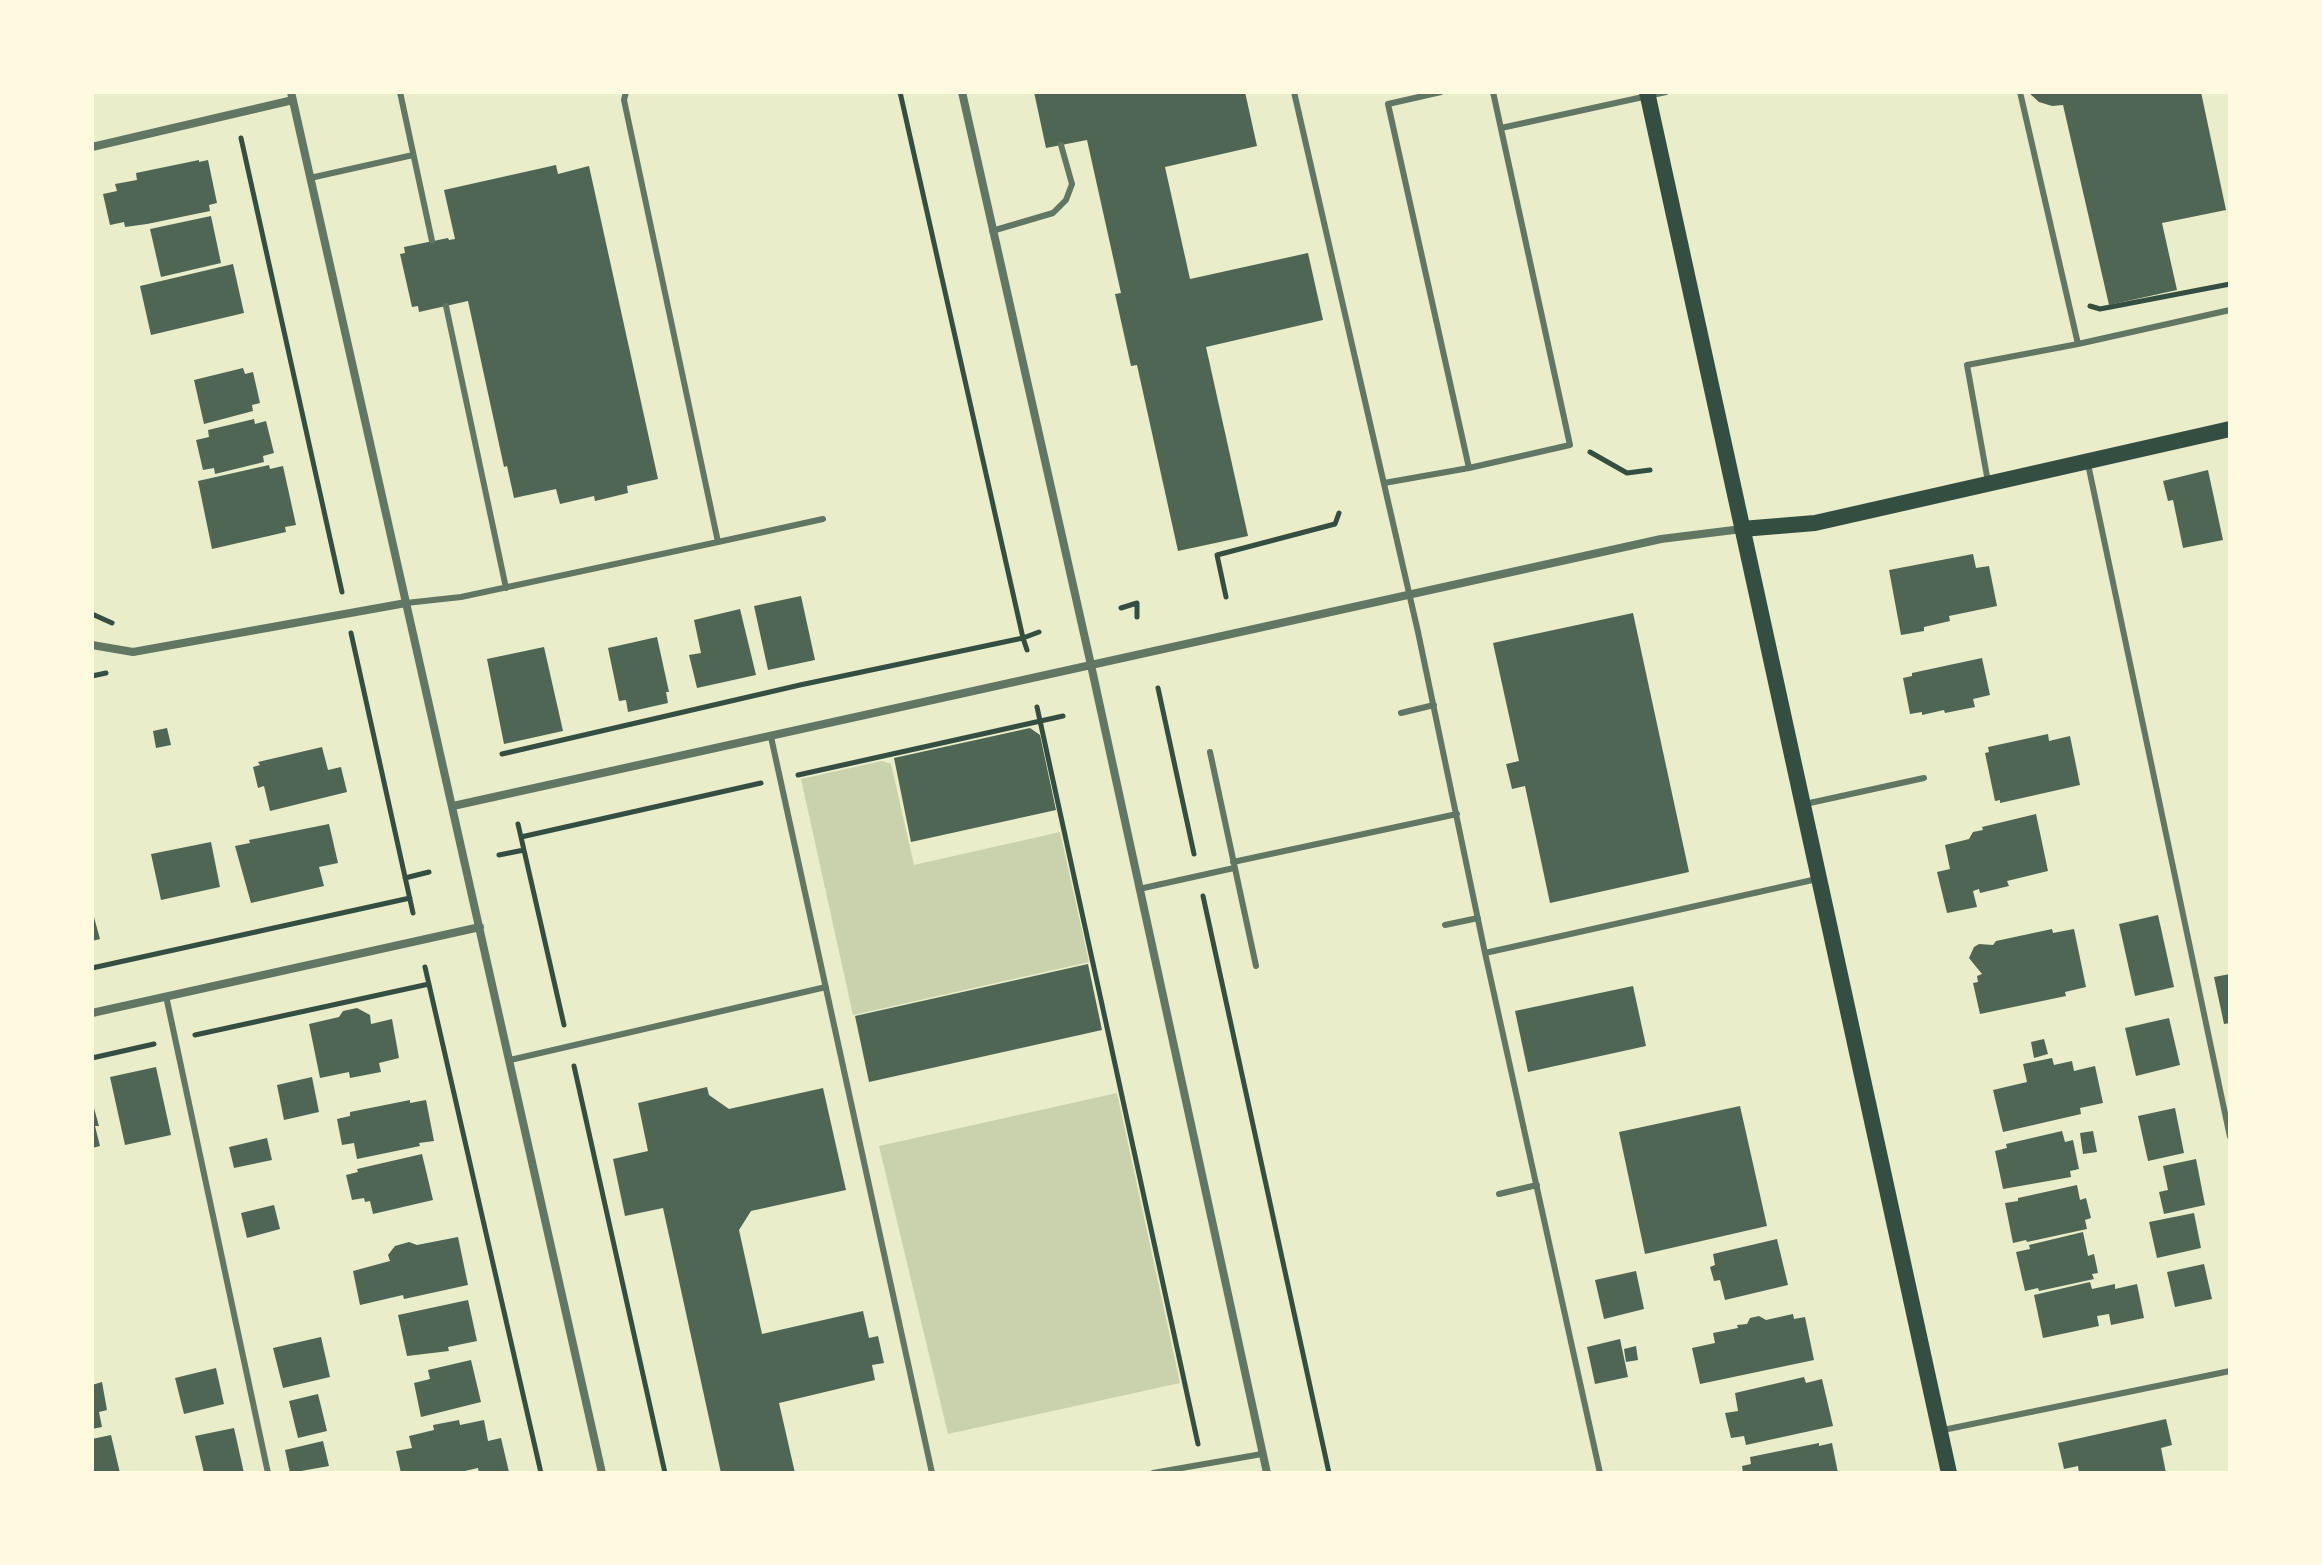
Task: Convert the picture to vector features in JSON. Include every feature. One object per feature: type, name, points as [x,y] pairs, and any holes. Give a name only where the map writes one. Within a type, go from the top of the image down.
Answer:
[{"type":"main road","points":[[1648,94],[1949,1473]]},
{"type":"main road","points":[[1742,529],[1815,523],[2230,429]]},
{"type":"street","points":[[962,92],[1267,1473]]},
{"type":"street","points":[[92,147],[292,96],[602,1473]]},
{"type":"street","points":[[453,806],[1668,538],[1742,529]]},
{"type":"street","points":[[92,645],[133,652],[406,603]]},
{"type":"street","points":[[92,1013],[480,927]]},
{"type":"lane","points":[[400,92],[432,241]]},
{"type":"lane","points":[[626,92],[624,100],[718,542]]},
{"type":"lane","points":[[1294,92],[1434,705],[1485,953],[1600,1473]]},
{"type":"lane","points":[[1441,92],[1388,104],[1469,468]]},
{"type":"lane","points":[[1384,483],[1570,445],[1493,92]]},
{"type":"lane","points":[[1501,128],[1666,92]]},
{"type":"lane","points":[[2020,92],[2078,344]]},
{"type":"lane","points":[[992,231],[1053,213],[1066,200],[1072,184],[1061,145]]},
{"type":"lane","points":[[310,178],[413,155]]},
{"type":"lane","points":[[446,306],[506,588]]},
{"type":"lane","points":[[1988,484],[1967,365],[2230,310]]},
{"type":"lane","points":[[2088,461],[2230,1137]]},
{"type":"lane","points":[[406,603],[506,588],[823,519]]},
{"type":"lane","points":[[1401,713],[1434,705]]},
{"type":"lane","points":[[771,737],[932,1473]]},
{"type":"lane","points":[[1210,752],[1256,966]]},
{"type":"lane","points":[[1801,804],[1924,778]]},
{"type":"lane","points":[[1139,889],[1457,814]]},
{"type":"lane","points":[[1485,953],[1817,879]]},
{"type":"lane","points":[[1445,925],[1478,918]]},
{"type":"lane","points":[[510,1060],[826,987]]},
{"type":"lane","points":[[166,996],[268,1473]]},
{"type":"lane","points":[[1499,1194],[1537,1185]]},
{"type":"lane","points":[[1939,1431],[2230,1371]]},
{"type":"lane","points":[[1153,1473],[1262,1454]]},
{"type":"path","points":[[900,92],[1027,650]]},
{"type":"path","points":[[241,138],[413,913]]},
{"type":"path","points":[[2088,305],[2100,309],[2230,284]]},
{"type":"path","points":[[1570,445],[1593,453],[1627,473],[1650,470]]},
{"type":"path","points":[[1226,597],[1217,555],[1335,524],[1339,513]]},
{"type":"path","points":[[1121,608],[1137,603],[1137,617]]},
{"type":"path","points":[[502,754],[1039,632]]},
{"type":"path","points":[[1158,688],[1329,1473]]},
{"type":"path","points":[[1037,707],[1202,1464]]},
{"type":"path","points":[[518,824],[665,1473]]},
{"type":"path","points":[[499,855],[524,850]]},
{"type":"path","points":[[405,878],[429,872]]},
{"type":"path","points":[[92,968],[410,898]]},
{"type":"path","points":[[425,967],[541,1473]]},
{"type":"path","points":[[92,1058],[429,984]]},
{"type":"green space","points":[[882,761],[891,764],[914,865],[1060,832],[1089,962],[853,1015],[801,779]]},
{"type":"green space","points":[[1117,1093],[1180,1383],[948,1434],[879,1146]]},
{"type":"building","points":[[1034,92],[1245,92],[1257,146],[1165,167],[1190,279],[1308,253],[1323,320],[1206,347],[1248,536],[1178,551],[1137,365],[1131,366],[1115,294],[1121,293],[1087,140],[1046,148]]},
{"type":"building","points":[[2028,92],[2201,92],[2226,210],[2162,223],[2177,290],[2109,305],[2063,105],[2039,102]]},
{"type":"building","points":[[208,160],[217,203],[209,205],[210,211],[147,224],[125,227],[124,222],[110,225],[103,194],[117,191],[115,184],[137,180],[136,173]]},
{"type":"building","points":[[556,165],[558,174],[589,166],[658,479],[627,486],[628,493],[595,501],[594,496],[560,504],[556,489],[514,498],[507,466],[504,467],[468,301],[419,312],[418,306],[412,307],[400,254],[405,253],[404,247],[455,239],[444,190]]},
{"type":"building","points":[[211,216],[221,263],[161,277],[150,229]]},
{"type":"building","points":[[233,264],[244,313],[151,335],[140,286]]},
{"type":"building","points":[[243,368],[245,374],[253,372],[260,403],[252,405],[253,411],[204,424],[194,380]]},
{"type":"building","points":[[254,419],[255,424],[266,421],[274,453],[263,456],[264,462],[215,474],[214,468],[203,470],[196,440],[209,437],[208,430]]},
{"type":"building","points":[[269,465],[270,469],[283,466],[296,525],[285,527],[286,532],[212,549],[198,481]]},
{"type":"building","points":[[2208,470],[2223,540],[2183,548],[2173,500],[2168,501],[2163,481]]},
{"type":"building","points":[[1973,554],[1976,568],[1989,566],[1997,606],[1949,616],[1950,621],[1924,627],[1924,631],[1901,635],[1889,570]]},
{"type":"building","points":[[801,596],[815,660],[768,670],[754,606]]},
{"type":"building","points":[[740,609],[756,675],[697,688],[689,655],[701,653],[694,620]]},
{"type":"building","points":[[1633,613],[1689,872],[1550,903],[1525,786],[1512,789],[1506,764],[1519,761],[1493,643]]},
{"type":"building","points":[[657,637],[669,692],[666,692],[668,703],[628,712],[626,700],[619,701],[608,648]]},
{"type":"building","points":[[544,647],[563,731],[504,744],[487,659]]},
{"type":"building","points":[[1982,658],[1990,695],[1973,699],[1975,707],[1945,713],[1944,710],[1910,714],[1903,678],[1912,676],[1912,673]]},
{"type":"building","points":[[167,728],[171,745],[156,748],[153,731]]},
{"type":"building","points":[[1030,728],[1040,735],[1056,810],[911,842],[894,758]]},
{"type":"building","points":[[2048,734],[2049,741],[2070,736],[2080,785],[2000,803],[2000,800],[1995,801],[1985,753],[1989,752],[1988,747]]},
{"type":"building","points":[[322,747],[328,770],[341,767],[347,792],[270,811],[264,786],[258,788],[253,767],[260,765],[258,762]]},
{"type":"building","points":[[2036,814],[2048,871],[2007,881],[2009,886],[1980,893],[1979,889],[1973,891],[1977,907],[1947,913],[1937,872],[1950,869],[1945,845],[1969,839],[1973,832],[1983,830],[1982,827]]},
{"type":"building","points":[[329,824],[338,863],[319,867],[324,886],[251,903],[235,846],[250,843],[249,840]]},
{"type":"building","points":[[211,842],[220,887],[161,900],[151,854]]},
{"type":"building","points":[[92,910],[100,939],[92,941]]},
{"type":"building","points":[[2158,915],[2174,987],[2135,996],[2119,924]]},
{"type":"building","points":[[2052,929],[2053,933],[2074,929],[2086,987],[2065,992],[2066,996],[1980,1014],[1973,983],[1978,982],[1977,976],[1982,974],[1969,958],[1974,947]]},
{"type":"building","points":[[1088,964],[1102,1030],[869,1082],[855,1016]]},
{"type":"building","points":[[2230,974],[2230,1023],[2224,1024],[2214,977]]},
{"type":"building","points":[[1633,986],[1646,1046],[1528,1072],[1515,1011]]},
{"type":"building","points":[[357,1008],[370,1015],[371,1024],[392,1019],[399,1058],[379,1063],[381,1072],[350,1078],[349,1072],[320,1078],[309,1024],[339,1017],[343,1011]]},
{"type":"building","points":[[2169,1018],[2180,1065],[2136,1076],[2125,1028]]},
{"type":"building","points":[[2044,1039],[2048,1054],[2034,1058],[2031,1042]]},
{"type":"building","points":[[2052,1058],[2054,1065],[2072,1061],[2074,1071],[2095,1066],[2103,1103],[2080,1108],[2081,1114],[2003,1132],[1993,1090],[2027,1082],[2023,1064]]},
{"type":"building","points":[[156,1067],[171,1135],[125,1145],[110,1077]]},
{"type":"building","points":[[312,1077],[319,1112],[284,1120],[277,1085]]},
{"type":"building","points":[[707,1087],[709,1095],[729,1109],[823,1088],[846,1190],[751,1211],[739,1230],[762,1334],[863,1311],[869,1338],[878,1336],[884,1363],[872,1365],[875,1380],[779,1403],[795,1473],[721,1473],[663,1208],[625,1216],[613,1159],[648,1151],[638,1103]]},
{"type":"building","points":[[410,1100],[410,1103],[426,1100],[434,1141],[357,1159],[354,1143],[342,1145],[337,1119],[350,1116],[350,1112]]},
{"type":"building","points":[[92,1101],[99,1126],[95,1126],[100,1146],[92,1148]]},
{"type":"building","points":[[1740,1106],[1767,1226],[1645,1254],[1619,1132]]},
{"type":"building","points":[[2175,1108],[2184,1153],[2148,1161],[2138,1116]]},
{"type":"building","points":[[2062,1131],[2065,1142],[2073,1140],[2079,1169],[2070,1171],[2071,1177],[2003,1189],[1995,1151],[2007,1148],[2006,1144]]},
{"type":"building","points":[[2093,1131],[2097,1152],[2083,1154],[2080,1133]]},
{"type":"building","points":[[267,1138],[272,1160],[234,1168],[229,1147]]},
{"type":"building","points":[[422,1154],[433,1200],[373,1214],[370,1201],[365,1202],[364,1198],[352,1200],[346,1175],[358,1172],[357,1169]]},
{"type":"building","points":[[2196,1159],[2205,1205],[2164,1214],[2159,1192],[2168,1190],[2163,1166]]},
{"type":"building","points":[[2077,1185],[2080,1200],[2086,1198],[2091,1218],[2085,1220],[2087,1229],[2013,1243],[2005,1203]]},
{"type":"building","points":[[274,1205],[280,1229],[247,1238],[241,1213]]},
{"type":"building","points":[[2194,1213],[2201,1248],[2157,1258],[2149,1222]]},
{"type":"building","points":[[2083,1232],[2088,1256],[2094,1254],[2098,1273],[2092,1274],[2094,1279],[2025,1291],[2016,1252],[2030,1249],[2029,1245]]},
{"type":"building","points":[[458,1237],[468,1285],[360,1305],[353,1271],[390,1261],[388,1255],[395,1246]]},
{"type":"building","points":[[1777,1239],[1788,1285],[1725,1300],[1720,1280],[1714,1281],[1710,1267],[1715,1265],[1713,1254]]},
{"type":"building","points":[[2204,1264],[2212,1299],[2175,1307],[2167,1272]]},
{"type":"building","points":[[1636,1271],[1644,1309],[1604,1319],[1595,1280]]},
{"type":"building","points":[[2090,1282],[2092,1289],[2115,1284],[2115,1289],[2137,1284],[2144,1318],[2111,1325],[2109,1314],[2097,1316],[2099,1326],[2043,1338],[2034,1295]]},
{"type":"building","points":[[468,1300],[477,1341],[448,1347],[449,1351],[407,1356],[398,1315]]},
{"type":"building","points":[[1793,1314],[1794,1319],[1805,1317],[1814,1360],[1700,1384],[1692,1348],[1715,1343],[1713,1333],[1738,1328],[1737,1325],[1747,1324],[1750,1318],[1759,1316],[1766,1320]]},
{"type":"building","points":[[321,1337],[330,1377],[283,1388],[273,1348]]},
{"type":"building","points":[[1620,1339],[1628,1377],[1595,1384],[1587,1347]]},
{"type":"building","points":[[1636,1346],[1638,1360],[1626,1362],[1624,1349]]},
{"type":"building","points":[[471,1360],[481,1402],[421,1417],[414,1383],[430,1379],[428,1370]]},
{"type":"building","points":[[216,1368],[224,1404],[184,1414],[175,1378]]},
{"type":"building","points":[[1804,1377],[1806,1383],[1822,1379],[1833,1426],[1746,1445],[1744,1436],[1731,1438],[1725,1413],[1738,1411],[1735,1393]]},
{"type":"building","points":[[102,1382],[107,1410],[99,1412],[102,1427],[92,1429],[92,1385]]},
{"type":"building","points":[[318,1394],[327,1431],[298,1438],[289,1401]]},
{"type":"building","points":[[2166,1419],[2172,1445],[2161,1448],[2166,1473],[2079,1473],[2078,1466],[2064,1469],[2058,1443]]},
{"type":"building","points":[[459,1420],[460,1425],[484,1420],[488,1441],[501,1438],[509,1472],[479,1473],[478,1468],[456,1473],[401,1473],[396,1451],[412,1448],[409,1436],[434,1430],[433,1425]]},
{"type":"building","points":[[234,1428],[244,1473],[204,1473],[195,1436]]},
{"type":"building","points":[[111,1435],[120,1473],[92,1473],[92,1439]]},
{"type":"building","points":[[323,1441],[329,1466],[290,1473],[285,1450]]},
{"type":"building","points":[[1819,1443],[1819,1446],[1832,1443],[1838,1473],[1743,1473],[1742,1466],[1751,1464],[1750,1457]]}]
